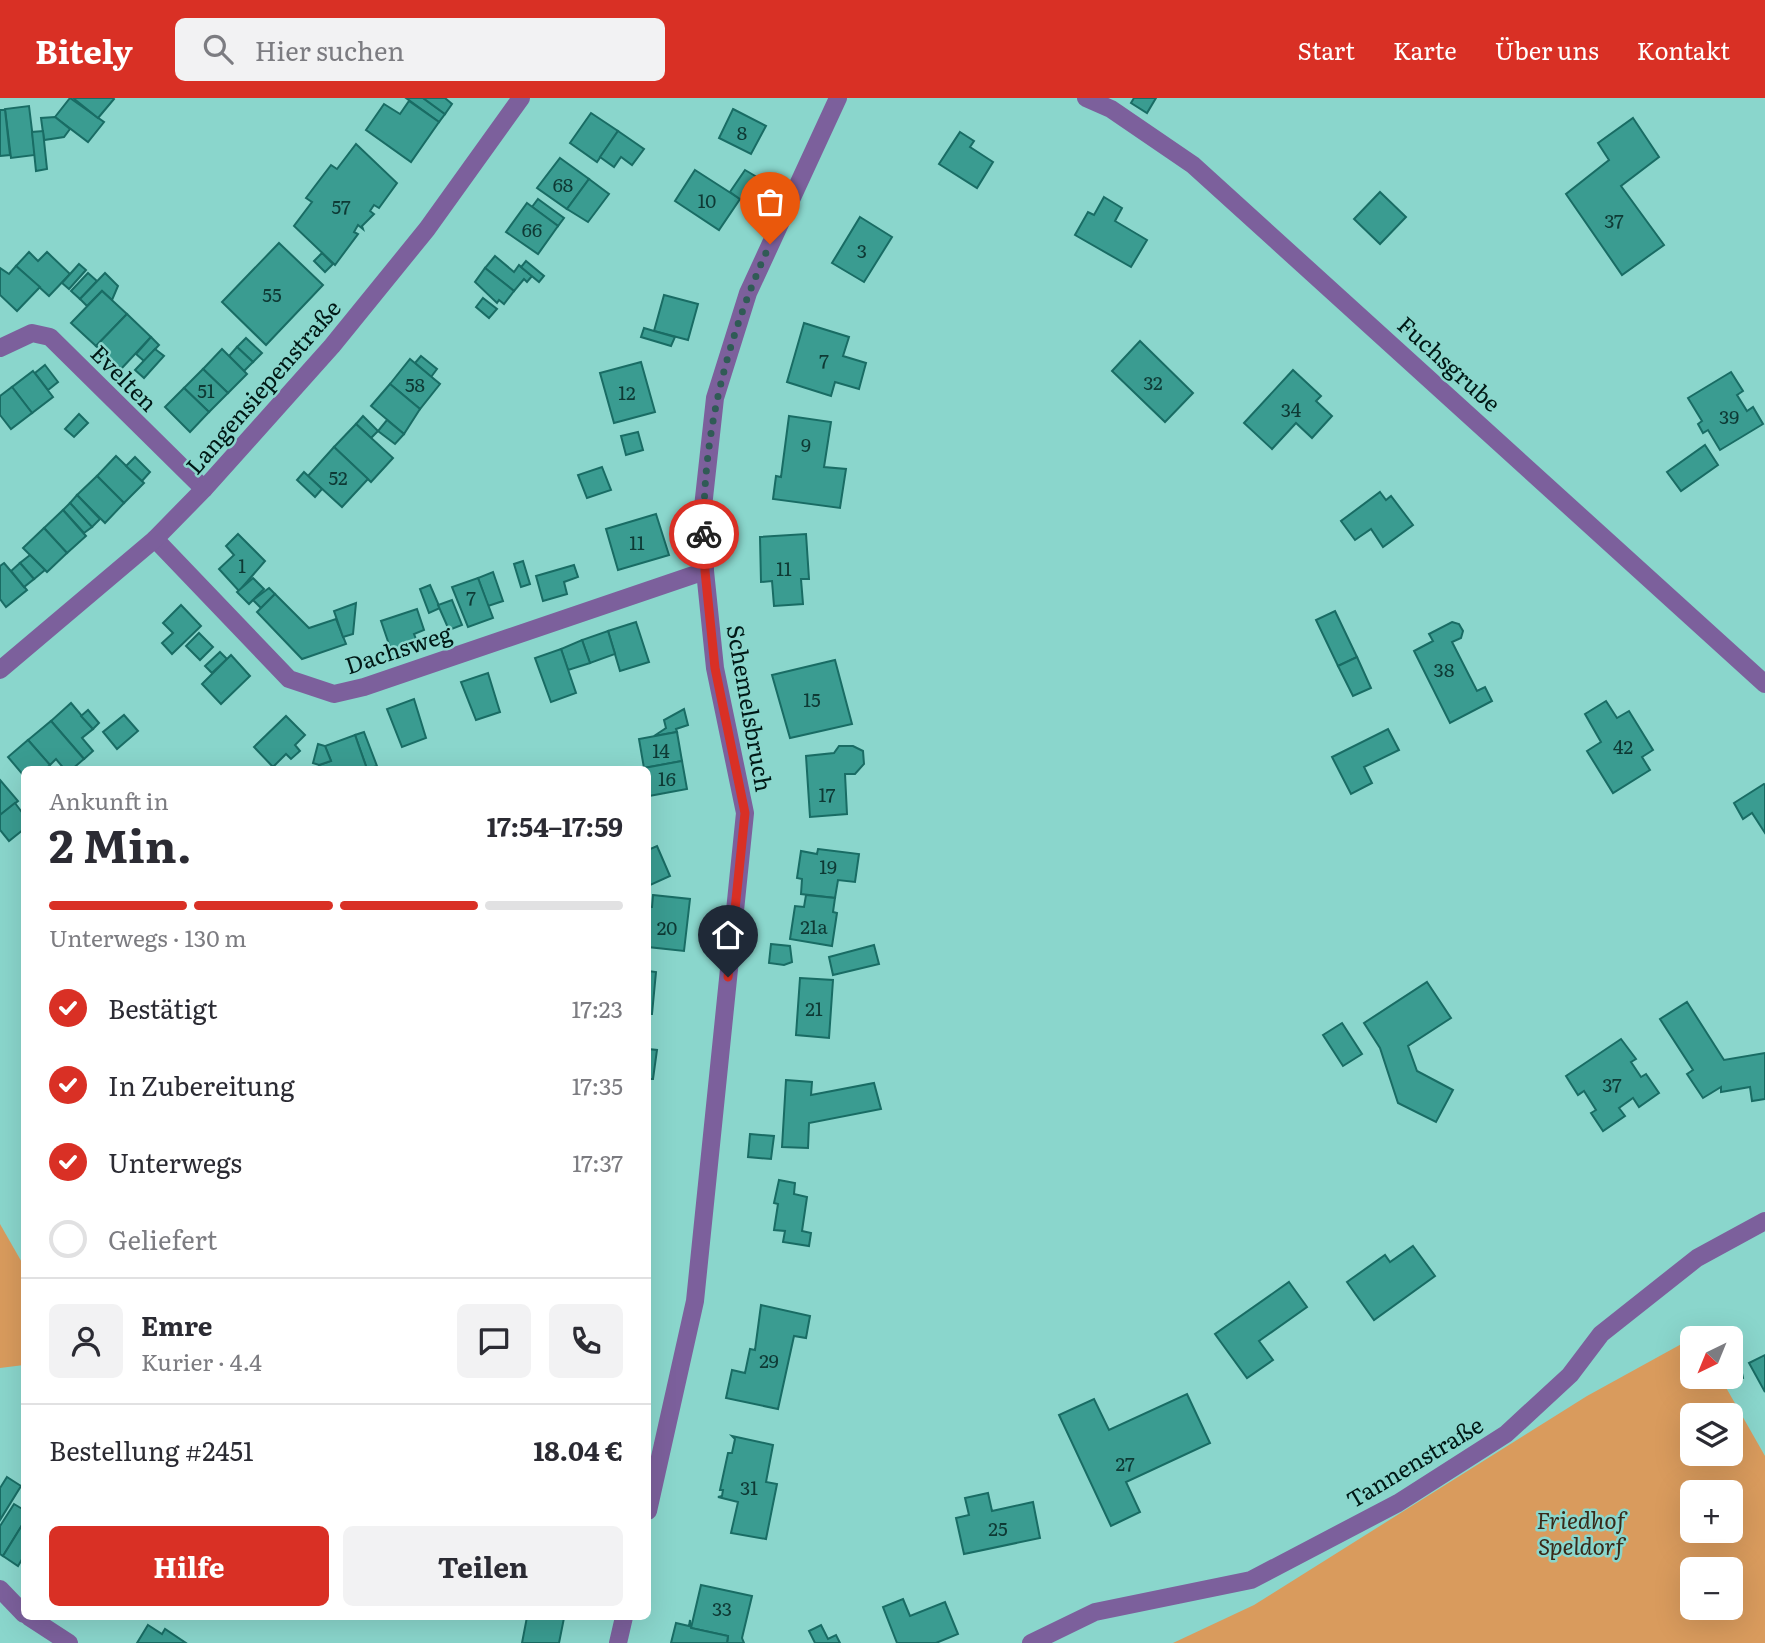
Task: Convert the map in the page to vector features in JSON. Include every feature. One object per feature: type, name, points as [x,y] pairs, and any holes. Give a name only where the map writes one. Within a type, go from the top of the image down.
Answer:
[{"type":"street","name":"Langensiepenstraße","points":[[0,670],[155,539],[204,489],[332,346],[427,229],[521,98]]},
{"type":"street","name":"Schemelsbruch","points":[[651,1498],[695,1301],[745,813],[715,668],[705,571],[704,507],[715,398],[748,293],[838,98]]},
{"type":"street","name":"Fuchsgrube","points":[[1086,98],[1111,110],[1193,165],[1765,684]]},
{"type":"street","name":"Evelten","points":[[0,348],[32,333],[50,337],[204,489]]},
{"type":"street","name":"Dachsweg","points":[[155,539],[289,678],[334,694],[364,687],[705,571]]},
{"type":"street","name":"Tannenstraße","points":[[1031,1643],[1095,1612],[1251,1580],[1398,1503],[1506,1434],[1570,1375],[1601,1334],[1697,1258],[1765,1220]]},
{"type":"street","points":[[0,1589],[21,1610]]},
{"type":"street","points":[[33,1620],[69,1643]]},
{"type":"street","points":[[618,1643],[623,1620]]},
{"type":"green space","points":[[0,1224],[21,1261],[21,1365],[0,1368]]},
{"type":"green space","name":"Friedhof Speldorf","points":[[1680,1345],[1680,1390],[1727,1390],[1735,1403],[1680,1403],[1680,1466],[1743,1466],[1743,1417],[1765,1456],[1765,1643],[1173,1643],[1254,1605],[1587,1396]]},
{"type":"building","points":[[70,98],[104,122],[88,142],[55,117]]},
{"type":"building","points":[[73,98],[113,98],[114,99],[98,118]]},
{"type":"building","points":[[406,98],[423,98],[445,114],[439,122]]},
{"type":"building","points":[[423,98],[445,98],[452,104],[445,114]]},
{"type":"building","points":[[1134,98],[1156,98],[1147,113],[1131,103]]},
{"type":"building","points":[[409,101],[439,122],[411,162],[366,130],[384,104],[400,114]]},
{"type":"building","points":[[29,106],[35,155],[11,158],[5,109]]},
{"type":"building","points":[[733,109],[766,126],[751,154],[719,138]]},
{"type":"building","points":[[0,110],[5,110],[10,155],[0,156]]},
{"type":"building","points":[[591,113],[618,131],[597,162],[570,143]]},
{"type":"building","points":[[55,117],[70,129],[64,137],[44,140],[41,118]]},
{"type":"building","points":[[1633,118],[1659,157],[1621,186],[1664,245],[1622,275],[1566,194],[1609,160],[1598,143]]},
{"type":"building","points":[[43,131],[47,169],[36,171],[32,132]]},
{"type":"building","points":[[618,131],[644,149],[632,165],[621,157],[614,167],[600,157]]},
{"type":"building","points":[[960,132],[974,141],[970,147],[993,162],[977,188],[939,164]]},
{"type":"building","points":[[356,144],[397,183],[379,208],[374,205],[370,211],[374,214],[362,226],[363,229],[358,225],[354,232],[358,234],[335,265],[294,226],[312,202],[306,198],[331,165],[337,169]]},
{"type":"building","points":[[560,158],[589,179],[567,209],[537,188]]},
{"type":"building","points":[[695,170],[740,199],[719,230],[675,201]]},
{"type":"building","points":[[745,170],[762,180],[747,204],[730,192]]},
{"type":"building","points":[[589,179],[609,194],[588,222],[567,209]]},
{"type":"building","points":[[1380,192],[1406,217],[1380,244],[1354,219]]},
{"type":"building","points":[[1104,197],[1122,208],[1115,221],[1147,240],[1131,267],[1075,235],[1088,212],[1094,215]]},
{"type":"building","points":[[538,199],[564,218],[558,226],[532,207]]},
{"type":"building","points":[[527,203],[558,226],[538,254],[506,232]]},
{"type":"building","points":[[860,217],[892,237],[864,282],[832,263]]},
{"type":"building","points":[[279,243],[323,285],[266,345],[222,302]]},
{"type":"building","points":[[29,252],[38,261],[47,252],[70,274],[49,296],[16,266]]},
{"type":"building","points":[[322,253],[333,264],[325,272],[314,261]]},
{"type":"building","points":[[495,256],[514,272],[519,265],[532,276],[527,282],[524,279],[514,291],[485,268]]},
{"type":"building","points":[[526,261],[544,276],[539,282],[521,267]]},
{"type":"building","points":[[79,264],[86,270],[69,289],[62,283]]},
{"type":"building","points":[[16,266],[40,287],[17,311],[0,295],[0,268],[9,274]]},
{"type":"building","points":[[485,268],[514,291],[504,304],[499,300],[497,303],[475,282]]},
{"type":"building","points":[[88,273],[97,281],[80,299],[71,291]]},
{"type":"building","points":[[105,273],[118,286],[112,300],[102,291],[87,306],[80,299]]},
{"type":"building","points":[[102,291],[127,314],[96,346],[71,323]]},
{"type":"building","points":[[664,295],[698,304],[688,340],[654,331]]},
{"type":"building","points":[[483,298],[497,309],[489,318],[476,307]]},
{"type":"building","points":[[127,314],[151,337],[121,369],[96,346]]},
{"type":"building","points":[[804,323],[849,337],[843,356],[866,363],[859,389],[835,382],[831,396],[787,382]]},
{"type":"building","points":[[644,328],[675,337],[671,346],[641,337]]},
{"type":"building","points":[[151,337],[159,345],[144,361],[136,354]]},
{"type":"building","points":[[246,338],[262,353],[253,362],[237,347]]},
{"type":"building","points":[[1140,341],[1193,393],[1165,422],[1112,371]]},
{"type":"building","points":[[237,347],[253,362],[244,371],[229,356]]},
{"type":"building","points":[[155,349],[164,356],[144,378],[135,370]]},
{"type":"building","points":[[222,349],[247,374],[228,393],[203,369]]},
{"type":"building","points":[[421,356],[437,369],[431,377],[415,363]]},
{"type":"building","points":[[410,359],[440,384],[420,409],[390,384]]},
{"type":"building","points":[[641,362],[655,412],[614,423],[600,373]]},
{"type":"building","points":[[45,365],[58,382],[48,390],[35,373]]},
{"type":"building","points":[[203,369],[228,393],[209,412],[184,388]]},
{"type":"building","points":[[1293,370],[1321,396],[1316,401],[1332,416],[1312,438],[1296,423],[1272,449],[1244,423]]},
{"type":"building","points":[[33,371],[53,397],[32,413],[12,387]]},
{"type":"building","points":[[1731,372],[1743,391],[1737,395],[1747,411],[1753,407],[1763,424],[1720,450],[1708,430],[1703,433],[1698,424],[1702,421],[1688,398]]},
{"type":"building","points":[[390,384],[420,409],[404,434],[371,406]]},
{"type":"building","points":[[12,387],[32,413],[11,429],[0,415],[0,396]]},
{"type":"building","points":[[184,388],[209,412],[190,432],[165,407]]},
{"type":"building","points":[[79,414],[88,423],[74,437],[65,429]]},
{"type":"building","points":[[363,416],[378,431],[371,438],[356,424]]},
{"type":"building","points":[[789,416],[831,422],[824,467],[846,469],[840,508],[773,499],[776,476],[781,477]]},
{"type":"building","points":[[387,420],[404,434],[395,444],[378,431]]},
{"type":"building","points":[[356,424],[393,458],[371,482],[334,447]]},
{"type":"building","points":[[638,432],[643,450],[626,455],[621,436]]},
{"type":"building","points":[[1705,445],[1718,465],[1681,491],[1667,472]]},
{"type":"building","points":[[334,447],[368,479],[342,507],[308,476]]},
{"type":"building","points":[[116,456],[144,483],[124,503],[97,476]]},
{"type":"building","points":[[135,457],[150,472],[142,481],[126,466]]},
{"type":"building","points":[[602,467],[611,490],[587,498],[578,475]]},
{"type":"building","points":[[304,472],[322,489],[315,497],[297,480]]},
{"type":"building","points":[[97,476],[124,503],[105,523],[77,495]]},
{"type":"building","points":[[1380,492],[1386,500],[1391,496],[1413,525],[1383,547],[1371,529],[1355,540],[1341,521]]},
{"type":"building","points":[[77,495],[100,519],[92,527],[70,503]]},
{"type":"building","points":[[70,503],[92,527],[84,533],[63,510]]},
{"type":"building","points":[[63,510],[86,536],[67,553],[44,528]]},
{"type":"building","points":[[656,514],[669,555],[618,570],[606,529]]},
{"type":"building","points":[[44,528],[67,553],[47,572],[23,548]]},
{"type":"building","points":[[238,534],[265,561],[239,591],[219,569],[234,555],[226,546]]},
{"type":"building","points":[[806,534],[809,579],[801,579],[803,604],[774,606],[772,581],[761,582],[760,537]]},
{"type":"building","points":[[30,555],[45,570],[34,579],[20,563]]},
{"type":"building","points":[[523,561],[530,584],[521,587],[514,564]]},
{"type":"building","points":[[4,563],[27,590],[6,607],[0,599],[0,566]]},
{"type":"building","points":[[20,563],[34,579],[24,587],[11,571]]},
{"type":"building","points":[[574,565],[578,577],[564,582],[567,594],[543,601],[536,576]]},
{"type":"building","points":[[493,572],[503,601],[488,606],[478,578]]},
{"type":"building","points":[[253,578],[264,589],[249,604],[237,592]]},
{"type":"building","points":[[478,578],[493,618],[468,627],[452,587]]},
{"type":"building","points":[[430,585],[440,608],[429,613],[420,589]]},
{"type":"building","points":[[269,588],[275,594],[261,608],[253,600]]},
{"type":"building","points":[[275,594],[309,628],[336,619],[346,644],[302,659],[257,612]]},
{"type":"building","points":[[452,600],[462,625],[449,630],[438,605]]},
{"type":"building","points":[[356,603],[353,634],[343,637],[334,611]]},
{"type":"building","points":[[181,605],[201,626],[172,654],[162,643],[173,633],[163,623]]},
{"type":"building","points":[[417,609],[424,630],[414,634],[418,644],[392,653],[381,621]]},
{"type":"building","points":[[1335,611],[1357,657],[1338,666],[1316,620]]},
{"type":"building","points":[[636,622],[649,662],[620,671],[608,631]]},
{"type":"building","points":[[1452,622],[1459,624],[1463,631],[1461,638],[1452,642],[1477,691],[1485,687],[1492,701],[1450,723],[1414,651],[1433,641],[1429,634]]},
{"type":"building","points":[[608,631],[615,654],[590,663],[582,640]]},
{"type":"building","points":[[199,633],[213,647],[200,660],[186,646]]},
{"type":"building","points":[[582,640],[590,663],[568,670],[561,649]]},
{"type":"building","points":[[561,649],[576,693],[551,702],[535,658]]},
{"type":"building","points":[[220,652],[227,659],[212,673],[205,666]]},
{"type":"building","points":[[231,655],[250,676],[221,704],[202,684]]},
{"type":"building","points":[[1357,657],[1371,688],[1353,696],[1338,666]]},
{"type":"building","points":[[835,660],[852,724],[790,738],[772,675]]},
{"type":"building","points":[[488,673],[500,712],[476,720],[461,682]]},
{"type":"building","points":[[414,699],[426,738],[402,747],[387,709]]},
{"type":"building","points":[[1606,701],[1617,718],[1629,711],[1653,750],[1642,757],[1650,770],[1613,793],[1587,751],[1601,742],[1585,714]]},
{"type":"building","points":[[71,703],[93,729],[82,738],[93,751],[84,759],[51,721]]},
{"type":"building","points":[[684,709],[688,725],[676,729],[677,732],[654,736],[666,728],[664,720]]},
{"type":"building","points":[[88,710],[99,723],[93,729],[81,716]]},
{"type":"building","points":[[124,715],[138,731],[117,749],[103,732]]},
{"type":"building","points":[[286,716],[305,735],[295,745],[300,751],[291,759],[286,754],[274,766],[254,747]]},
{"type":"building","points":[[51,721],[84,759],[76,766],[62,766],[56,759],[50,765],[28,740]]},
{"type":"building","points":[[1388,729],[1399,750],[1364,767],[1372,783],[1351,794],[1332,757]]},
{"type":"building","points":[[364,732],[377,766],[366,766],[355,735]]},
{"type":"building","points":[[677,732],[682,761],[644,766],[639,739]]},
{"type":"building","points":[[355,735],[366,766],[319,766],[331,761],[325,746]]},
{"type":"building","points":[[28,740],[50,765],[21,766],[21,772],[8,757]]},
{"type":"building","points":[[318,744],[325,746],[331,761],[319,765],[313,763]]},
{"type":"building","points":[[839,746],[853,746],[863,751],[864,764],[855,774],[845,774],[847,814],[810,817],[806,756],[834,753]]},
{"type":"building","points":[[682,761],[687,789],[651,796],[651,767]]},
{"type":"building","points":[[0,780],[18,801],[0,815]]},
{"type":"building","points":[[1764,784],[1765,833],[1752,813],[1743,819],[1734,803]]},
{"type":"building","points":[[15,803],[21,811],[21,831],[9,841],[0,830],[0,815]]},
{"type":"building","points":[[657,846],[670,876],[651,885],[651,849]]},
{"type":"building","points":[[818,849],[859,854],[855,882],[838,880],[835,898],[801,894],[802,879],[797,878],[801,851],[817,854]]},
{"type":"building","points":[[653,895],[690,899],[684,951],[651,947]]},
{"type":"building","points":[[806,895],[835,898],[833,912],[837,913],[832,946],[790,939],[795,906],[804,907]]},
{"type":"building","points":[[771,944],[790,946],[792,962],[784,965],[769,963]]},
{"type":"building","points":[[874,945],[879,964],[833,975],[829,957]]},
{"type":"building","points":[[651,971],[656,972],[651,1014]]},
{"type":"building","points":[[800,978],[833,980],[829,1038],[796,1035]]},
{"type":"building","points":[[1427,982],[1451,1018],[1408,1046],[1417,1071],[1453,1090],[1436,1122],[1398,1103],[1380,1048],[1364,1023]]},
{"type":"building","points":[[1687,1002],[1724,1060],[1765,1053],[1765,1099],[1752,1101],[1750,1087],[1721,1092],[1721,1087],[1703,1098],[1687,1074],[1693,1070],[1660,1019]]},
{"type":"building","points":[[1342,1023],[1362,1054],[1343,1066],[1323,1035]]},
{"type":"building","points":[[1621,1039],[1636,1059],[1631,1062],[1641,1077],[1646,1074],[1659,1093],[1639,1107],[1633,1098],[1619,1108],[1625,1116],[1603,1131],[1591,1113],[1596,1110],[1584,1091],[1578,1095],[1566,1076]]},
{"type":"building","points":[[651,1049],[657,1050],[651,1079]]},
{"type":"building","points":[[786,1080],[812,1082],[811,1095],[874,1083],[881,1109],[809,1123],[808,1148],[782,1147]]},
{"type":"building","points":[[750,1134],[774,1136],[771,1159],[748,1157]]},
{"type":"building","points":[[779,1180],[795,1183],[794,1194],[807,1197],[802,1231],[811,1233],[809,1246],[783,1242],[785,1231],[774,1230],[778,1204],[774,1203]]},
{"type":"building","points":[[1413,1246],[1435,1276],[1374,1320],[1347,1282],[1385,1255],[1390,1262]]},
{"type":"building","points":[[1289,1282],[1307,1307],[1259,1341],[1273,1360],[1247,1378],[1215,1334]]},
{"type":"building","points":[[761,1305],[810,1316],[806,1338],[794,1336],[778,1409],[726,1398],[732,1370],[745,1373],[750,1349],[755,1350]]},
{"type":"building","points":[[1765,1355],[1765,1392],[1749,1363]]},
{"type":"building","points":[[1187,1394],[1210,1443],[1126,1482],[1140,1512],[1111,1526],[1059,1415],[1094,1399],[1109,1430]]},
{"type":"building","points":[[732,1436],[773,1445],[766,1482],[777,1484],[766,1539],[731,1533],[738,1502],[718,1497],[722,1496],[723,1490],[720,1490],[728,1453],[732,1453],[735,1439]]},
{"type":"building","points":[[7,1477],[21,1486],[0,1520],[0,1488]]},
{"type":"building","points":[[988,1493],[992,1511],[1033,1502],[1040,1538],[964,1554],[956,1518],[969,1515],[965,1498]]},
{"type":"building","points":[[14,1504],[21,1508],[21,1527],[3,1556],[0,1554],[0,1526]]},
{"type":"building","points":[[21,1527],[21,1561],[18,1566],[3,1556]]},
{"type":"building","points":[[701,1585],[752,1596],[742,1638],[744,1643],[727,1643],[728,1636],[691,1628]]},
{"type":"building","points":[[903,1599],[910,1616],[945,1602],[958,1634],[936,1643],[897,1643],[883,1607]]},
{"type":"building","points":[[526,1620],[564,1620],[559,1643],[522,1643]]},
{"type":"building","points":[[690,1620],[691,1628],[728,1636],[727,1643],[671,1643],[676,1623],[689,1626]]},
{"type":"building","points":[[148,1625],[162,1634],[165,1629],[186,1643],[137,1643]]},
{"type":"building","points":[[821,1625],[828,1639],[836,1635],[840,1643],[815,1643],[809,1631]]},
{"type":"way so far","points":[[704,534],[704,507],[715,398],[748,293],[770,244]]},
{"type":"route","points":[[704,534],[715,668],[745,813],[728,977]]}]
